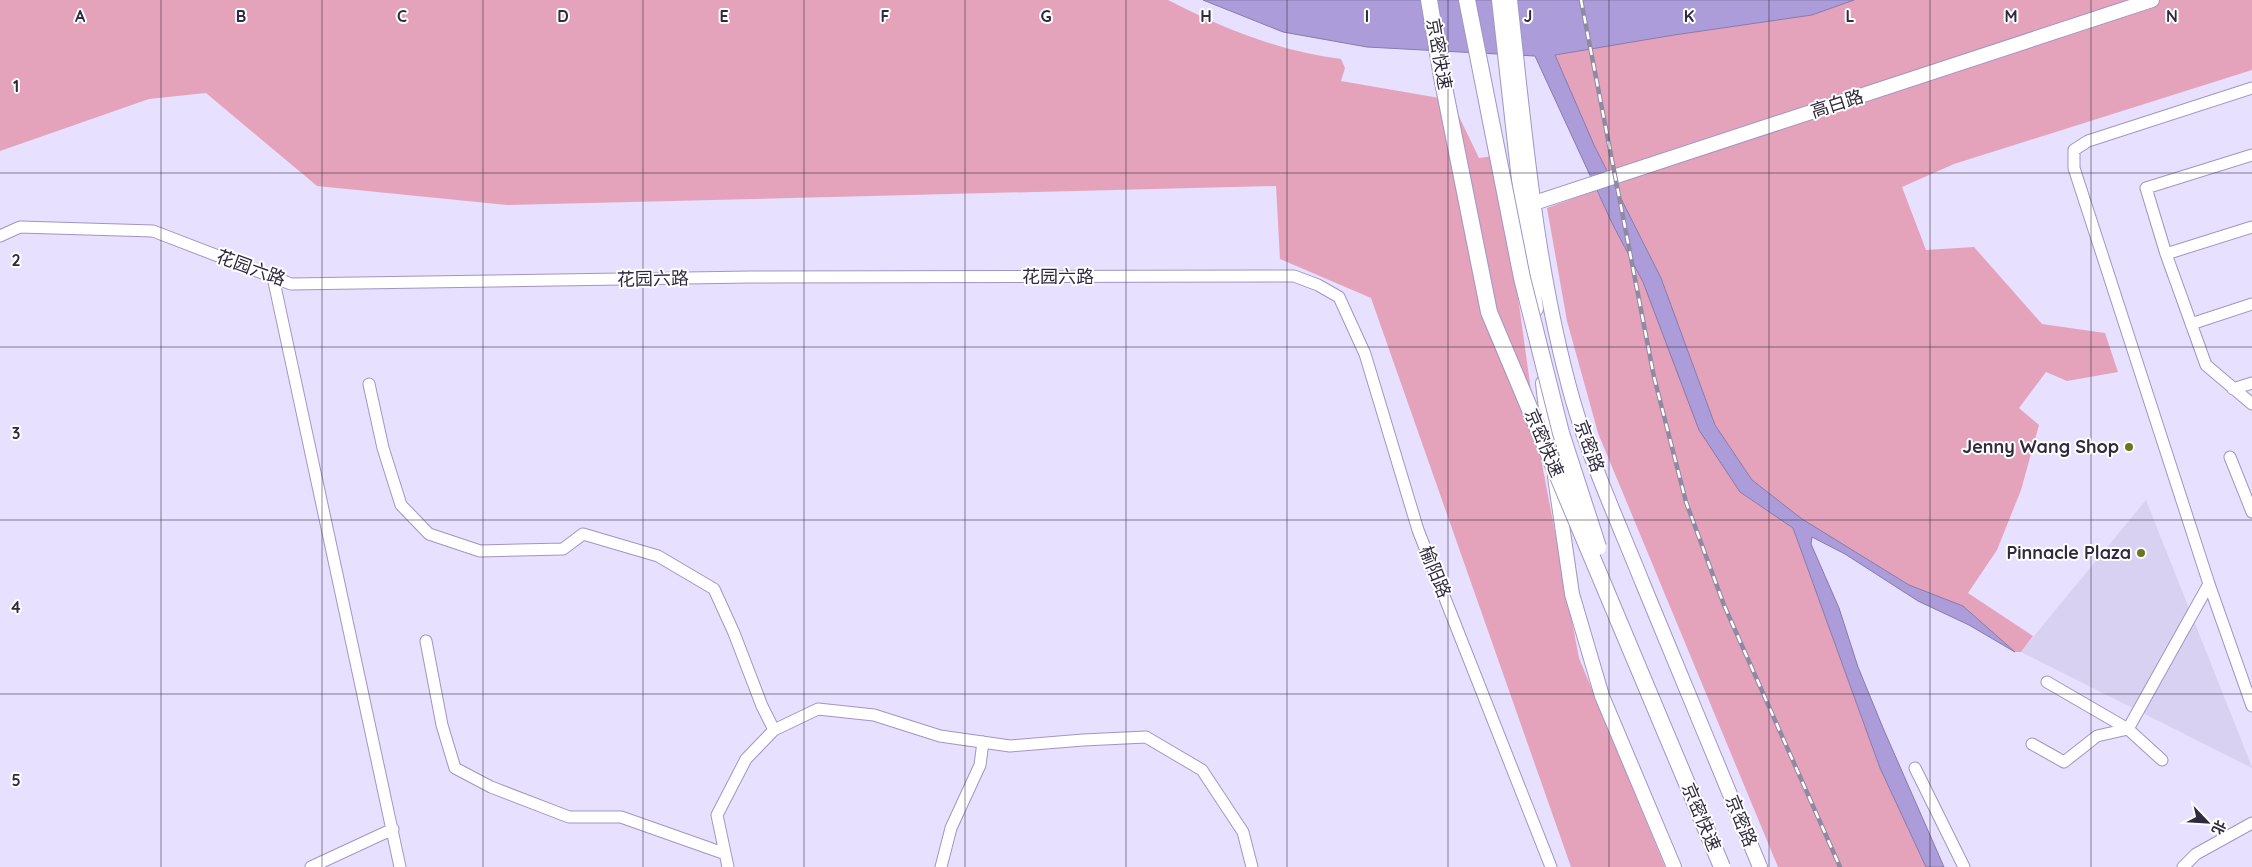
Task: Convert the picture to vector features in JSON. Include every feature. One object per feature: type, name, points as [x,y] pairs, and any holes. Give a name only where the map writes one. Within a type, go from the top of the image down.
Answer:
[{"type":"highway","name":"京密快速","points":[[1429,0],[1442,77],[1489,312],[1722,867]]},
{"type":"highway","name":"京密快速","points":[[1467,0],[1522,278],[1561,433],[1607,575],[1671,739],[1732,867]]},
{"type":"main road","name":"京密路","points":[[1499,0],[1515,100],[1527,206],[1546,417],[1572,594],[1602,696],[1674,867]]},
{"type":"main road","name":"京密路","points":[[1510,0],[1515,100]]},
{"type":"main road","name":"高白路","points":[[1527,206],[2152,0]]},
{"type":"main road","name":"京密路","points":[[1527,206],[1555,334],[1574,403],[1602,483],[1760,867]]},
{"type":"street","points":[[2252,88],[2088,141],[2074,150],[2074,168],[2209,584],[2252,706]]},
{"type":"street","points":[[2252,155],[2146,188],[2166,254],[2206,365],[2252,404]]},
{"type":"street","name":"花园六路","points":[[0,236],[20,227],[153,231],[291,284],[751,277],[1294,276],[1318,285]]},
{"type":"street","points":[[2166,254],[2252,227]]},
{"type":"street","points":[[273,277],[400,867]]},
{"type":"street","name":"榆阳路","points":[[1318,285],[1339,297],[1365,354],[1418,530],[1551,867]]},
{"type":"street","points":[[2191,324],[2252,304]]},
{"type":"street","points":[[2233,389],[2252,383]]},
{"type":"street","points":[[369,384],[383,448],[401,505],[430,534],[480,551],[563,549],[583,534],[658,556],[714,589],[774,730]]},
{"type":"street","points":[[2230,457],[2252,512]]},
{"type":"street","points":[[2032,744],[2064,762],[2097,736],[2128,729],[2209,584]]},
{"type":"street","points":[[426,640],[442,726],[455,768],[491,787],[569,817],[621,817],[723,853]]},
{"type":"street","points":[[2047,682],[2128,729],[2162,760]]},
{"type":"street","points":[[728,867],[717,814],[746,759],[774,730],[818,709],[874,715],[940,736],[1010,746],[1146,737],[1202,770],[1243,832],[1252,867]]},
{"type":"street","points":[[941,867],[951,828],[980,765],[983,742]]},
{"type":"street","points":[[1915,768],[1964,867]]},
{"type":"street","points":[[2183,867],[2196,854],[2252,823]]},
{"type":"street","points":[[311,867],[393,829]]},
{"type":"shaded area","points":[[0,0],[1168,0],[1209,20],[1274,45],[1319,56],[1341,59],[1345,68],[1341,81],[1451,100],[1479,158],[1494,156],[1515,276],[1539,448],[1579,658],[1665,867],[1571,867],[1371,298],[1280,259],[1276,186],[507,205],[317,186],[206,93],[149,99],[0,151]]},
{"type":"shaded area","points":[[1203,0],[1854,0],[1812,15],[1555,55],[1594,145],[1661,278],[1715,425],[1752,480],[1802,519],[1909,585],[1963,606],[2015,652],[1969,625],[1918,601],[1845,554],[1812,537],[1811,544],[1839,608],[1858,667],[1944,867],[1926,867],[1880,768],[1793,528],[1740,492],[1699,430],[1643,282],[1612,223],[1535,56],[1367,47],[1283,32]]},
{"type":"shaded area","points":[[1854,0],[2252,0],[2252,70],[1954,164],[1902,187],[1926,250],[1974,247],[2042,324],[2105,333],[2118,372],[2067,381],[2046,372],[2019,408],[2039,425],[2021,490],[1997,550],[1968,593],[2033,636],[2021,652],[2015,652],[1963,606],[1909,585],[1802,519],[1752,480],[1715,425],[1661,278],[1594,145],[1555,55],[1812,15]]},
{"type":"shaded area","points":[[1596,190],[1643,282],[1740,492],[1793,528],[1880,768],[1926,867],[1778,867],[1598,433],[1567,321],[1547,208]]},
{"type":"shaded area","points":[[2146,500],[2252,767],[2252,768],[2021,652]]},
{"type":"railway","points":[[1581,0],[1654,377],[1686,502],[1724,605],[1840,867]]},
{"type":"place","name":"Jenny Wang Shop","points":[[2129,447]]},
{"type":"place","name":"Pinnacle Plaza","points":[[2141,553]]}]
